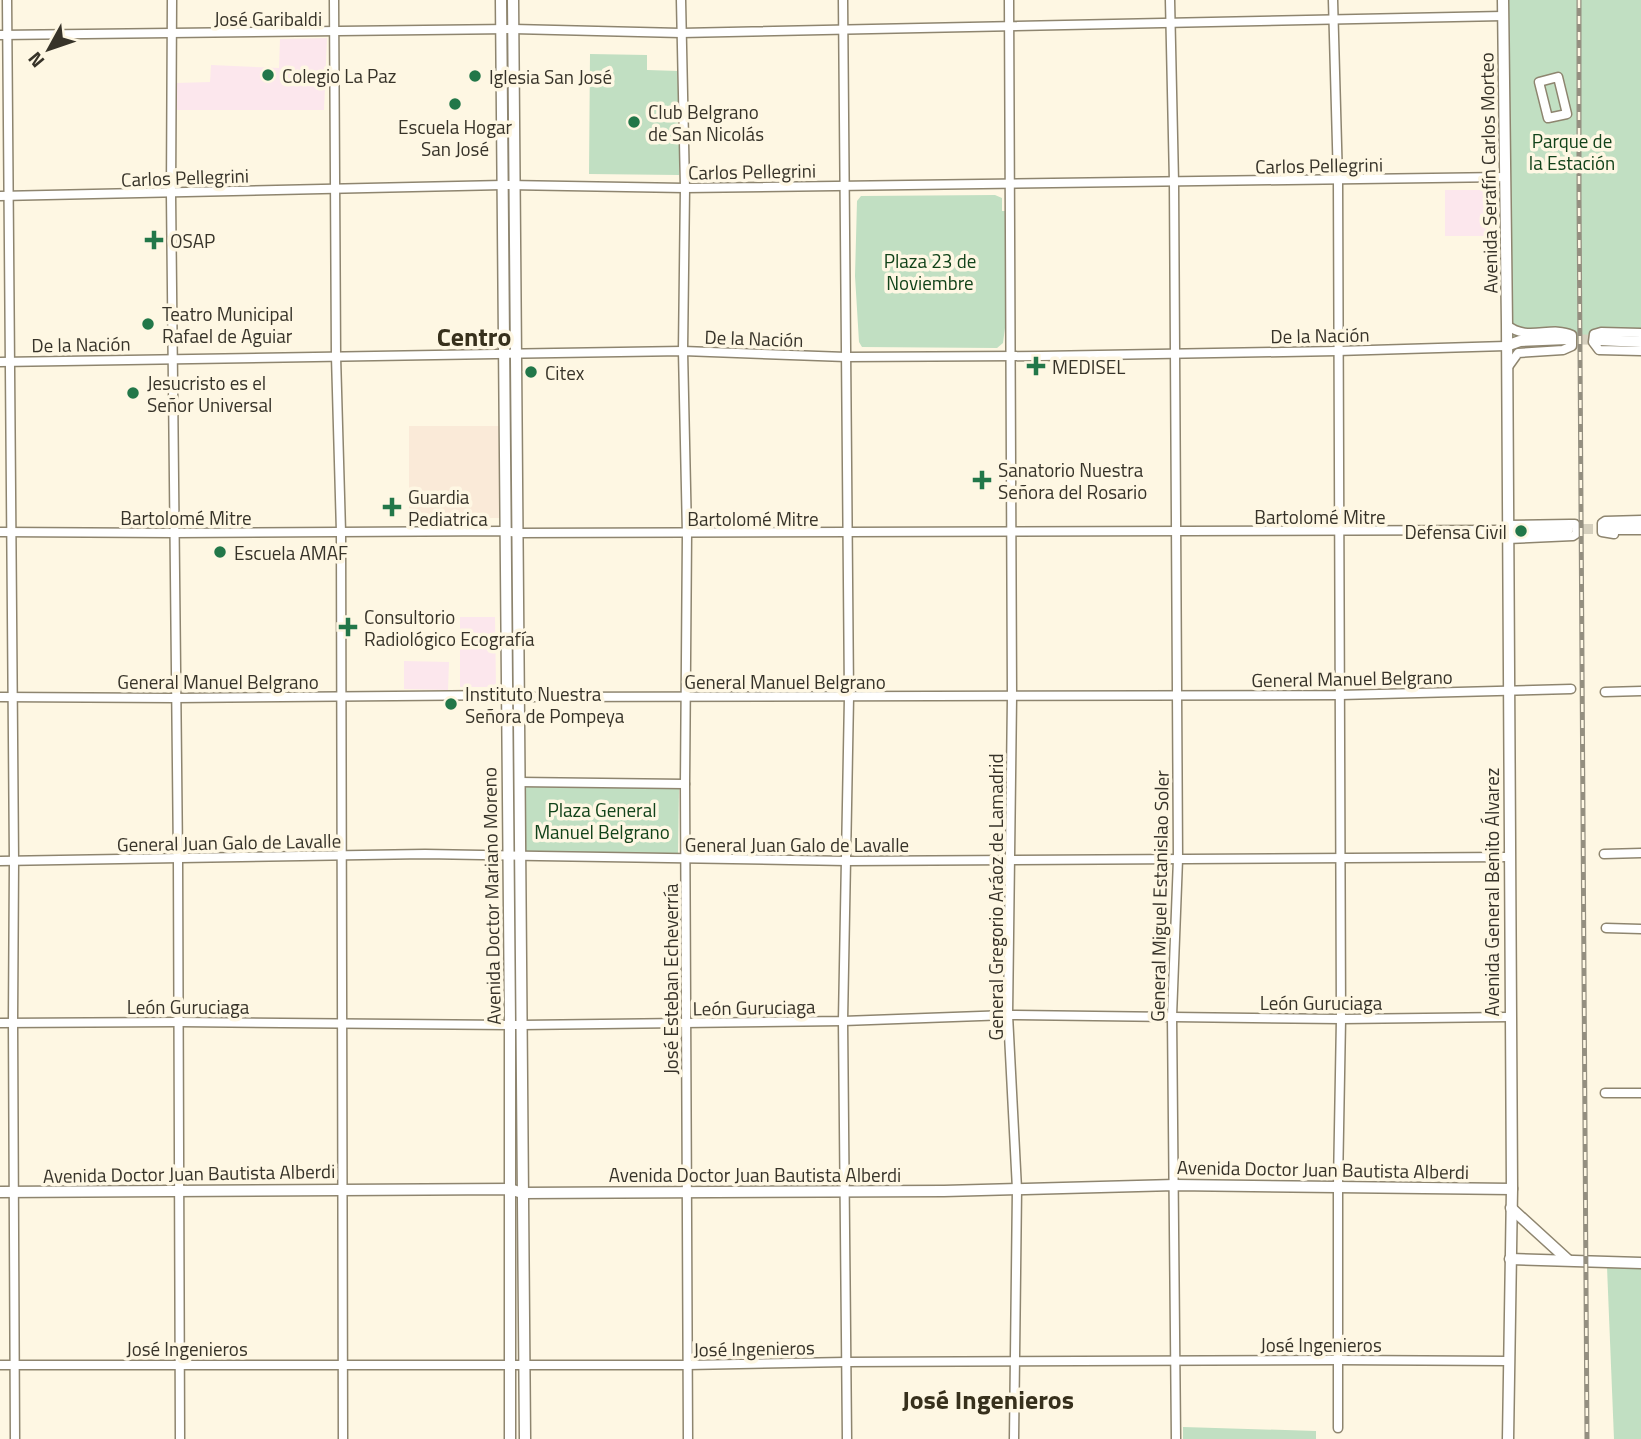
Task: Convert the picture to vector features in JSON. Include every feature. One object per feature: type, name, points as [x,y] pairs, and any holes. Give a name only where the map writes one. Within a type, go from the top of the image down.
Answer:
[{"type":"main road","name":"Avenida Doctor Mariano Moreno","points":[[501,0],[510,1024],[510,1439]]},
{"type":"main road","name":"Avenida Doctor Mariano Moreno","points":[[513,0],[525,1439]]},
{"type":"main road","name":"Avenida Serafín Carlos Morteo","points":[[1503,0],[1506,346]]},
{"type":"main road","points":[[1506,346],[1520,341],[1567,339]]},
{"type":"main road","points":[[1600,340],[1641,342]]},
{"type":"main road","name":"Avenida General Benito Álvarez","points":[[1506,346],[1511,1189],[1508,1439]]},
{"type":"main road","points":[[1507,531],[1568,529]]},
{"type":"main road","points":[[1606,529],[1641,531]]},
{"type":"main road","name":"Avenida Doctor Juan Bautista Alberdi","points":[[0,1192],[510,1189],[522,1193],[1175,1185],[1511,1189]]},
{"type":"main road","points":[[1511,1208],[1568,1260]]},
{"type":"main road","points":[[1510,1259],[1641,1263]]},
{"type":"street","points":[[7,0],[4,35],[4,196],[12,532],[15,1439]]},
{"type":"street","points":[[172,0],[180,1439]]},
{"type":"street","points":[[334,0],[336,356],[341,532],[343,1439]]},
{"type":"street","name":"José Esteban Echeverría","points":[[681,0],[687,534],[685,860],[688,1439]]},
{"type":"street","points":[[844,0],[849,697],[843,1021],[847,1439]]},
{"type":"street","name":"General Gregorio Aráoz de Lamadrid","points":[[1009,0],[1012,697],[1008,1015],[1017,1189],[1014,1439]]},
{"type":"street","name":"General Miguel Estanislao Soler","points":[[1170,0],[1174,182],[1178,859],[1172,1016],[1176,1439]]},
{"type":"street","points":[[1333,0],[1338,181],[1340,695],[1338,1428]]},
{"type":"street","name":"José Garibaldi","points":[[4,35],[513,29],[681,33],[1503,16]]},
{"type":"street","points":[[1558,77],[1567,114],[1548,118],[1539,82],[1558,77]]},
{"type":"street","name":"Carlos Pellegrini","points":[[4,196],[503,184],[685,188],[1504,177]]},
{"type":"street","points":[[1506,369],[1518,353],[1563,350],[1572,346],[1574,341],[1572,335],[1565,332],[1527,334],[1507,325]]},
{"type":"street","points":[[1641,333],[1597,333],[1593,342],[1599,350],[1641,351]]},
{"type":"street","name":"De la Nación","points":[[0,362],[683,351],[846,357],[1337,351],[1506,346]]},
{"type":"street","points":[[1641,520],[1605,521],[1601,527],[1605,534],[1641,531]]},
{"type":"street","points":[[1575,524],[1577,532],[1573,536],[1507,531],[1575,524]]},
{"type":"street","name":"Bartolomé Mitre","points":[[0,532],[505,531],[687,534],[1507,531]]},
{"type":"street","name":"General Manuel Belgrano","points":[[0,697],[1012,697],[1340,695],[1571,689]]},
{"type":"street","points":[[1605,692],[1641,691]]},
{"type":"street","points":[[519,782],[685,784]]},
{"type":"street","points":[[1604,854],[1641,853]]},
{"type":"street","name":"General Juan Galo de Lavalle","points":[[0,861],[178,860],[342,855],[519,855],[847,861],[1509,857]]},
{"type":"street","points":[[1606,928],[1641,929]]},
{"type":"street","name":"León Guruciaga","points":[[0,1023],[521,1025],[843,1021],[1008,1015],[1509,1017]]},
{"type":"street","points":[[1605,1093],[1641,1093]]},
{"type":"street","name":"José Ingenieros","points":[[0,1365],[1508,1361]]},
{"type":"shaded area","name":"Colegio La Paz","points":[[327,38],[324,110],[176,110],[176,83],[210,82],[211,65],[279,68],[280,39]]},
{"type":"shaded area","points":[[1445,190],[1492,190],[1492,236],[1445,236]]},
{"type":"shaded area","points":[[409,426],[499,426],[499,518],[409,518]]},
{"type":"shaded area","points":[[460,617],[495,617],[496,687],[460,687]]},
{"type":"shaded area","points":[[404,661],[449,662],[448,690],[404,689]]},
{"type":"green space","name":"Parque de la Estación","points":[[1503,0],[1641,0],[1641,342],[1567,339],[1506,346]]},
{"type":"green space","name":"Club Belgrano de San Nicolás","points":[[590,54],[647,55],[647,70],[679,71],[679,175],[589,174]]},
{"type":"green space","name":"Plaza 23 de Noviembre","points":[[995,195],[1002,198],[1002,211],[1005,211],[1003,343],[997,348],[862,347],[859,342],[855,276],[857,201],[861,196]]},
{"type":"green space","name":"Plaza General Manuel Belgrano","points":[[525,785],[679,788],[678,854],[524,851]]},
{"type":"green space","points":[[1607,1267],[1641,1269],[1641,1439],[1614,1439]]},
{"type":"green space","points":[[1183,1427],[1316,1431],[1316,1439],[1183,1439]]},
{"type":"tunnel","points":[[1567,339],[1600,340]]},
{"type":"tunnel","points":[[1568,529],[1606,529]]},
{"type":"railway","points":[[1579,0],[1587,1439]]},
{"type":"place","name":"Colegio La Paz","points":[[268,75]]},
{"type":"place","name":"Iglesia San José","points":[[475,76]]},
{"type":"place","name":"Escuela Hogar San José","points":[[455,104]]},
{"type":"place","name":"Club Belgrano de San Nicolás","points":[[634,122]]},
{"type":"place","name":"OSAP","points":[[154,240]]},
{"type":"place","name":"Teatro Municipal Rafael de Aguiar","points":[[148,324]]},
{"type":"place","name":"MEDISEL","points":[[1036,366]]},
{"type":"place","name":"Citex","points":[[531,372]]},
{"type":"place","name":"Jesucristo es el Señor Universal","points":[[133,393]]},
{"type":"place","name":"Sanatorio Nuestra Señora del Rosario","points":[[982,480]]},
{"type":"place","name":"Guardia Pediatrica","points":[[392,507]]},
{"type":"place","name":"Defensa Civil","points":[[1521,531]]},
{"type":"place","name":"Escuela AMAF","points":[[220,552]]},
{"type":"place","name":"Consultorio Radiológico Ecografía","points":[[348,627]]},
{"type":"place","name":"Instituto Nuestra Señora de Pompeya","points":[[451,704]]},
{"type":"district","name":"Centro","points":[[474,336]]},
{"type":"district","name":"José Ingenieros","points":[[988,1399]]}]
